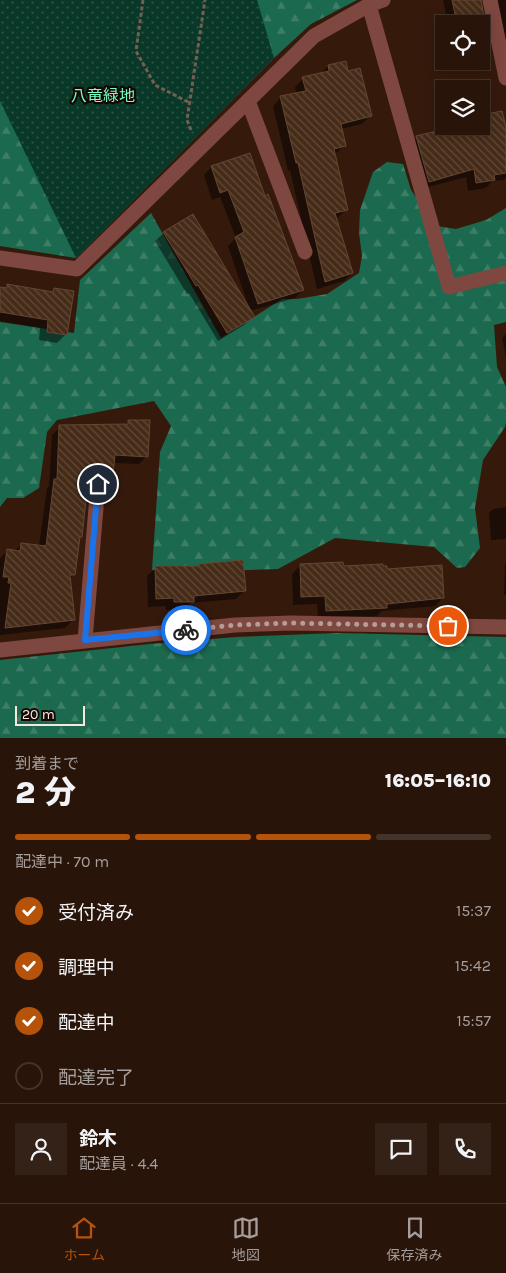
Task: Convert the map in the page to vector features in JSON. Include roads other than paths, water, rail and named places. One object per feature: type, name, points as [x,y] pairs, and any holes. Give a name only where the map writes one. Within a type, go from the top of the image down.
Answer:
[{"type":"street","points":[[490,0],[506,78]]},
{"type":"street","points":[[0,258],[77,270],[314,36],[376,3],[449,287],[506,273]]},
{"type":"street","points":[[248,101],[305,252]]},
{"type":"street","points":[[85,640],[98,484]]},
{"type":"street","points":[[0,650],[235,625],[291,623],[506,627]]},
{"type":"park label","name":"八竜緑地","points":[[103,95]]}]
